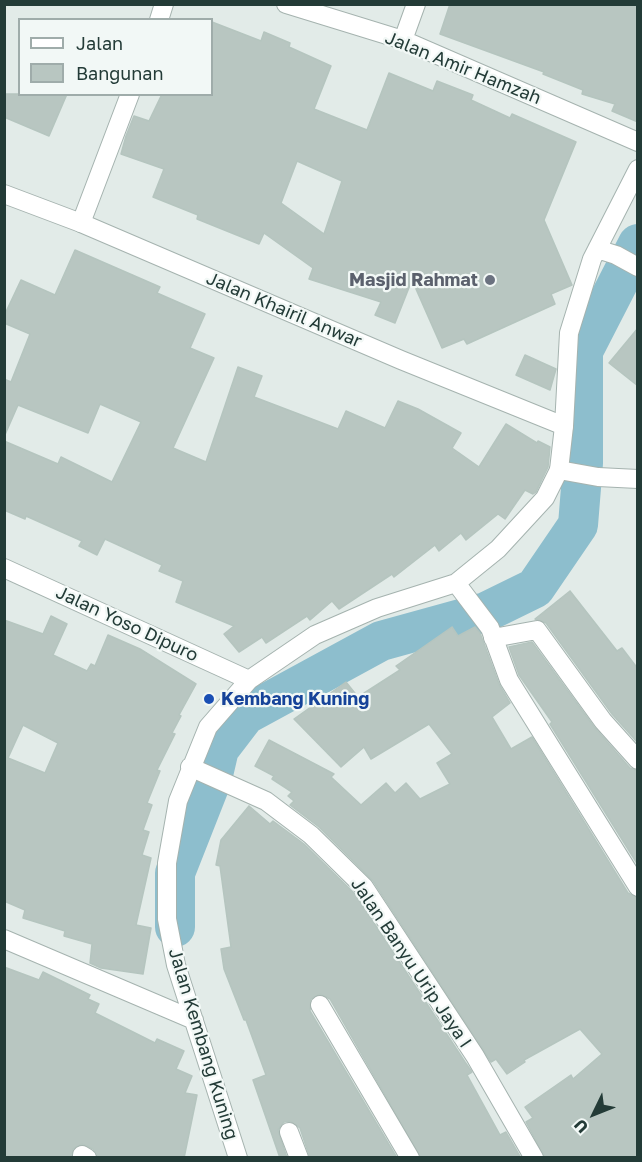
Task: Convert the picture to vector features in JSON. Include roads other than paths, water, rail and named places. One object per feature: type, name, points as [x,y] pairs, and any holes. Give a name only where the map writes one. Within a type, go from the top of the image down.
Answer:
[{"type":"street","name":"Jalan Amir Hamzah","points":[[286,4],[403,40],[638,142]]},
{"type":"street","points":[[403,40],[416,4]]},
{"type":"street","points":[[81,223],[129,96]]},
{"type":"street","name":"Jalan Kembang Kuning","points":[[238,1158],[176,965],[167,919],[167,863],[178,801],[197,769],[208,727],[249,680],[315,635],[377,608],[456,582],[498,549],[567,471],[564,426],[569,333],[597,249],[638,169]]},
{"type":"street","name":"Jalan Khairil Anwar","points":[[4,194],[81,223],[390,355],[564,426]]},
{"type":"street","points":[[597,249],[616,255],[638,267]]},
{"type":"street","points":[[567,471],[598,477],[638,479]]},
{"type":"street","name":"Jalan Yoso Dipuro","points":[[4,568],[249,680]]},
{"type":"street","points":[[456,582],[491,633],[509,680],[638,887]]},
{"type":"street","points":[[491,633],[537,630],[603,721],[638,760]]},
{"type":"street","name":"Jalan Banyu Urip Jaya I","points":[[197,769],[266,801],[311,835],[364,887],[475,1056],[534,1158]]},
{"type":"street","points":[[4,939],[194,1020]]},
{"type":"street","points":[[320,1005],[410,1158]]},
{"type":"street","points":[[289,1132],[299,1158]]},
{"type":"waterway","points":[[175,927],[175,873],[212,779],[219,749],[245,715],[381,641],[486,612],[535,588],[578,525],[583,463],[583,351],[638,244]]},
{"type":"place","name":"Masjid Rahmat","points":[[490,280]]},
{"type":"place","name":"Kembang Kuning","points":[[209,699]]}]
